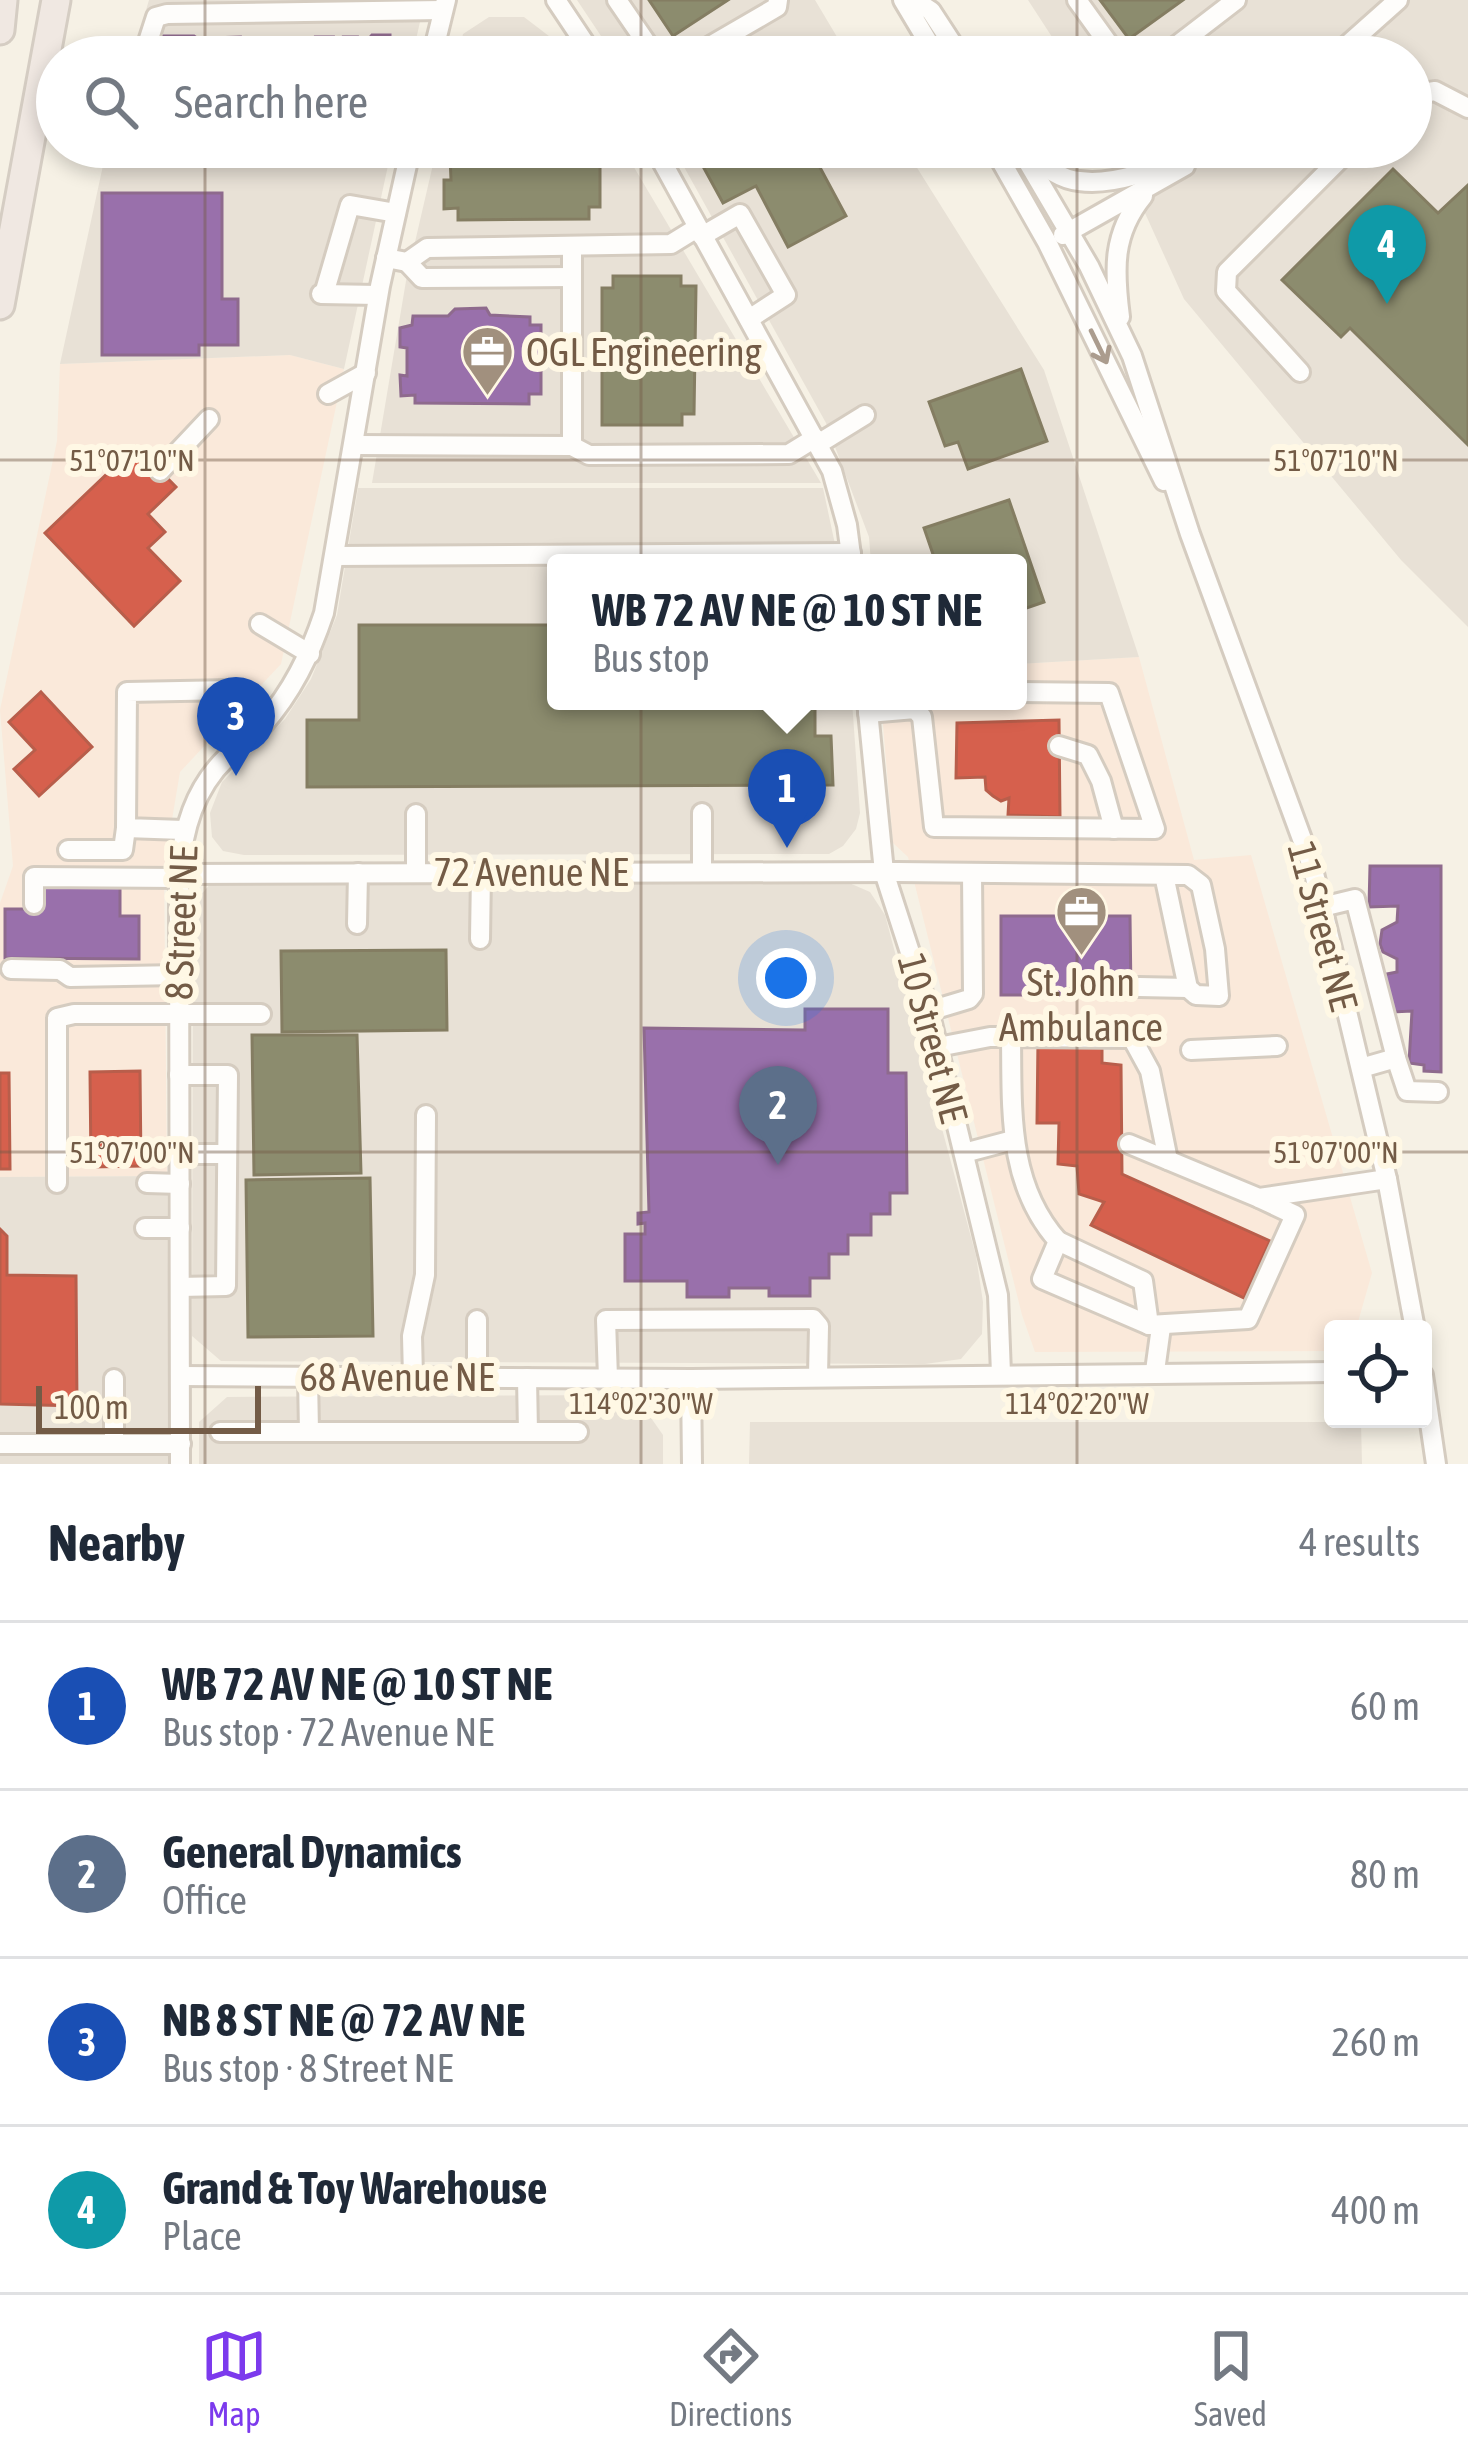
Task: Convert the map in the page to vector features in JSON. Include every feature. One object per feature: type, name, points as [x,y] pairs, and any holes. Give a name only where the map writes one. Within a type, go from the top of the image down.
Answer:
[{"type":"highway","points":[[0,30],[3,0]]},
{"type":"highway","points":[[49,36],[56,0]]},
{"type":"highway","points":[[0,305],[36,109]]},
{"type":"street","points":[[556,0],[580,36]]},
{"type":"street","points":[[617,0],[642,36]]},
{"type":"street","points":[[727,36],[777,7],[778,0]]},
{"type":"street","points":[[903,0],[924,36]]},
{"type":"street","points":[[914,0],[932,11],[948,36]]},
{"type":"street","points":[[1077,0],[1103,36]]},
{"type":"street","points":[[1189,36],[1236,0]]},
{"type":"street","points":[[1358,36],[1398,0]]},
{"type":"street","points":[[150,36],[156,17],[166,14],[444,5],[437,36]]},
{"type":"street","points":[[1432,92],[1468,108]]},
{"type":"street","name":"8 Street NE","points":[[181,1454],[179,876],[183,830],[223,760],[266,719],[310,654],[324,613],[378,296],[406,168]]},
{"type":"street","points":[[665,168],[832,471],[850,554]]},
{"type":"street","name":"11 Street NE","points":[[1005,168],[1047,242],[1190,534]]},
{"type":"street","name":"11 Street NE","points":[[1033,168],[1122,331],[1312,869],[1387,1179],[1413,1320]]},
{"type":"street","points":[[1047,168],[1080,182],[1120,178],[1150,168]]},
{"type":"street","points":[[1047,242],[1179,168]]},
{"type":"street","points":[[1300,372],[1226,291],[1227,272],[1331,168]]},
{"type":"street","points":[[1122,331],[1117,243],[1127,215],[1154,184]]},
{"type":"street","points":[[378,296],[322,294],[350,205],[396,213]]},
{"type":"street","points":[[407,262],[427,248],[671,244],[740,214],[786,295],[749,320]]},
{"type":"street","points":[[572,246],[572,446]]},
{"type":"street","points":[[386,258],[407,262],[422,278],[572,277]]},
{"type":"street","points":[[328,394],[367,374]]},
{"type":"street","points":[[356,445],[572,446],[589,455],[789,454],[865,415]]},
{"type":"street","points":[[160,471],[209,419]]},
{"type":"street","points":[[335,556],[547,557]]},
{"type":"street","points":[[260,624],[310,654]]},
{"type":"street","points":[[68,850],[123,850],[127,692],[233,690],[266,719]]},
{"type":"street","points":[[923,710],[934,827],[1155,829],[1109,693],[1027,692]]},
{"type":"street","name":"10 Street NE","points":[[867,710],[884,872],[929,1011],[998,1294],[1001,1374]]},
{"type":"street","points":[[1059,746],[1088,755],[1101,781],[1114,829]]},
{"type":"street","points":[[702,813],[702,872]]},
{"type":"street","points":[[416,814],[416,873]]},
{"type":"street","points":[[126,828],[183,830]]},
{"type":"street","name":"72 Avenue NE","points":[[34,904],[34,877],[702,872],[1164,875]]},
{"type":"street","points":[[357,924],[358,873]]},
{"type":"street","points":[[480,939],[481,873]]},
{"type":"street","points":[[929,1011],[974,994],[972,873]]},
{"type":"street","points":[[1139,987],[1188,988],[1196,994],[1219,996],[1201,885],[1188,875],[1164,875],[1188,988]]},
{"type":"street","points":[[1322,907],[1355,899],[1406,1091],[1438,1092]]},
{"type":"street","points":[[11,970],[60,970],[70,977],[179,975]]},
{"type":"street","points":[[57,1183],[57,1018],[74,1014],[261,1014]]},
{"type":"street","points":[[938,1047],[990,1036],[1132,1038],[1150,1071],[1168,1160]]},
{"type":"street","points":[[1011,1037],[1013,1140],[1036,1216],[1058,1240],[1143,1281],[1155,1326],[1155,1371]]},
{"type":"street","points":[[1191,1051],[1277,1046]]},
{"type":"street","points":[[1360,1068],[1396,1058]]},
{"type":"street","points":[[179,1075],[228,1075],[226,1286],[180,1287]]},
{"type":"street","points":[[412,1377],[412,1336],[425,1275],[426,1115]]},
{"type":"street","points":[[964,1153],[1013,1140]]},
{"type":"street","points":[[1058,1240],[1042,1279],[1155,1326],[1248,1319],[1295,1215],[1129,1144]]},
{"type":"street","points":[[181,1154],[227,1154]]},
{"type":"street","points":[[1258,1198],[1387,1179]]},
{"type":"street","points":[[147,1183],[181,1184]]},
{"type":"street","points":[[145,1228],[181,1228]]},
{"type":"street","points":[[608,1378],[606,1320],[813,1318],[819,1326],[818,1376]]},
{"type":"street","points":[[477,1320],[477,1378]]},
{"type":"street","name":"68 Avenue NE","points":[[181,1376],[691,1378],[1324,1372]]},
{"type":"street","points":[[308,1377],[309,1432]]},
{"type":"street","points":[[527,1378],[528,1432]]},
{"type":"street","points":[[691,1378],[692,1464]]},
{"type":"street","points":[[114,1379],[114,1444]]},
{"type":"street","points":[[1431,1428],[1436,1464]]},
{"type":"street","points":[[220,1432],[578,1432]]},
{"type":"street","points":[[0,1444],[114,1444],[181,1454]]},
{"type":"shaded area","points":[[149,0],[425,0],[417,36],[138,36]]},
{"type":"shaded area","points":[[577,0],[815,0],[836,36],[601,36]]},
{"type":"shaded area","points":[[1028,0],[1468,0],[1468,627],[1401,560],[1184,299],[1125,168],[1432,168],[1432,36],[1051,36]]},
{"type":"shaded area","points":[[489,17],[524,17],[549,36],[463,36]]},
{"type":"shaded area","points":[[102,168],[387,168],[344,369],[290,355],[60,364]]},
{"type":"shaded area","points":[[432,168],[634,168],[821,483],[372,483],[406,281]]},
{"type":"shaded area","points":[[685,168],[917,168],[1044,370],[1139,657],[1027,663],[1027,554],[870,554],[869,537],[826,423]]},
{"type":"shaded area","points":[[290,355],[344,369],[281,664],[180,772],[164,867],[167,1176],[0,1177],[0,903],[13,866],[0,710],[57,441],[60,364]]},
{"type":"shaded area","points":[[358,488],[823,488],[837,554],[547,554],[547,710],[853,710],[860,813],[856,829],[843,846],[829,854],[244,855],[223,851],[212,837],[210,813],[222,782],[285,719],[311,679],[337,615]]},
{"type":"shaded area","points":[[1139,657],[1194,860],[1251,855],[1372,1273],[1359,1320],[1324,1320],[1324,1351],[1035,1352],[908,857],[893,843],[882,710],[1027,710],[1027,663]]},
{"type":"shaded area","points":[[217,876],[458,884],[847,882],[870,892],[885,915],[976,1256],[982,1334],[961,1359],[925,1364],[221,1361],[192,1336],[193,904]]},
{"type":"shaded area","points":[[167,1176],[170,1464],[0,1464],[0,1177]]},
{"type":"shaded area","points":[[635,1395],[663,1435],[663,1464],[199,1464],[199,1422],[227,1397]]},
{"type":"shaded area","points":[[750,1422],[1324,1422],[1324,1428],[1361,1428],[1362,1464],[749,1464]]},
{"type":"building: Shops","points":[[136,446],[176,487],[148,514],[165,532],[148,548],[180,581],[134,626],[45,533]]},
{"type":"building: Shops","points":[[41,692],[92,747],[39,796],[14,769],[35,750],[9,722]]},
{"type":"building: Shops","points":[[1059,720],[1060,817],[1008,815],[1009,798],[1001,801],[986,790],[985,777],[956,778],[957,723]]},
{"type":"building: Shops","points":[[1038,1041],[1102,1041],[1102,1063],[1121,1065],[1122,1174],[1270,1241],[1244,1298],[1091,1225],[1104,1202],[1079,1194],[1077,1166],[1058,1164],[1059,1123],[1037,1123]]},
{"type":"building: Shops","points":[[140,1071],[141,1166],[91,1167],[90,1072]]},
{"type":"building: Shops","points":[[0,1073],[9,1073],[10,1169],[0,1169]]},
{"type":"building: Shops","points":[[0,1229],[7,1236],[7,1275],[76,1276],[77,1406],[0,1404]]},
{"type":"building: Offices","points":[[102,193],[222,193],[222,299],[238,299],[238,345],[199,345],[199,355],[102,355]]},
{"type":"building: Offices","points":[[486,308],[490,315],[530,317],[530,325],[541,325],[541,394],[529,394],[529,404],[415,403],[415,395],[401,396],[407,348],[400,347],[400,328],[412,325],[413,316],[448,316],[455,309]]},
{"type":"building: Offices","points":[[1370,866],[1441,866],[1441,1072],[1424,1071],[1424,1065],[1409,1063],[1412,1011],[1393,1012],[1382,975],[1397,972],[1397,959],[1383,952],[1380,944],[1382,930],[1397,922],[1398,906],[1369,907]]},
{"type":"building: Offices","points":[[43,883],[120,883],[120,916],[139,916],[139,959],[5,958],[5,909],[43,909]]},
{"type":"building: Offices","points":[[1001,916],[1130,916],[1131,995],[1001,995]]},
{"type":"building: Offices","points":[[805,1009],[888,1009],[888,1073],[906,1073],[907,1193],[890,1193],[890,1214],[871,1214],[871,1235],[848,1235],[848,1254],[829,1254],[829,1278],[810,1278],[810,1296],[769,1296],[769,1288],[729,1288],[729,1297],[687,1297],[687,1281],[625,1281],[625,1234],[645,1234],[638,1213],[649,1212],[644,1028],[805,1030]]},
{"type":"building: Industry","points":[[649,0],[728,0],[673,36]]},
{"type":"building: Industry","points":[[1100,0],[1183,0],[1133,36],[1127,36]]},
{"type":"building: Industry","points":[[450,168],[600,168],[600,207],[589,207],[589,219],[458,220],[458,208],[444,209],[444,180],[451,180]]},
{"type":"building: Industry","points":[[704,168],[820,168],[846,216],[788,247],[756,186],[723,203]]},
{"type":"building: Industry","points":[[1393,169],[1438,213],[1468,185],[1468,445],[1350,328],[1341,337],[1282,280]]},
{"type":"building: Industry","points":[[613,276],[681,276],[681,286],[696,286],[694,414],[682,414],[682,425],[602,425],[602,288],[613,288]]},
{"type":"building: Industry","points":[[1021,369],[1047,441],[968,469],[958,442],[945,446],[929,402]]},
{"type":"building: Industry","points":[[1009,500],[1044,602],[1027,608],[1027,554],[933,554],[924,528]]},
{"type":"building: Industry","points":[[359,625],[547,625],[547,710],[815,710],[815,736],[831,736],[833,785],[307,787],[307,720],[359,720]]},
{"type":"building: Industry","points":[[446,950],[447,1030],[282,1032],[281,951]]},
{"type":"building: Industry","points":[[252,1035],[357,1035],[361,1173],[254,1175]]},
{"type":"building: Industry","points":[[370,1178],[373,1336],[248,1337],[246,1180]]},
{"type":"place","name":"Grand & Toy Warehouse","points":[[1387,304]]},
{"type":"place","name":"OGL Engineering","points":[[487,398]]},
{"type":"place","name":"NB 8 ST NE @ 72 AV NE","points":[[236,776]]},
{"type":"place","name":"WB 72 AV NE @ 10 ST NE","points":[[787,848]]},
{"type":"place","name":"St. John Ambulance","points":[[1081,958]]},
{"type":"place","name":"General Dynamics","points":[[778,1165]]}]
